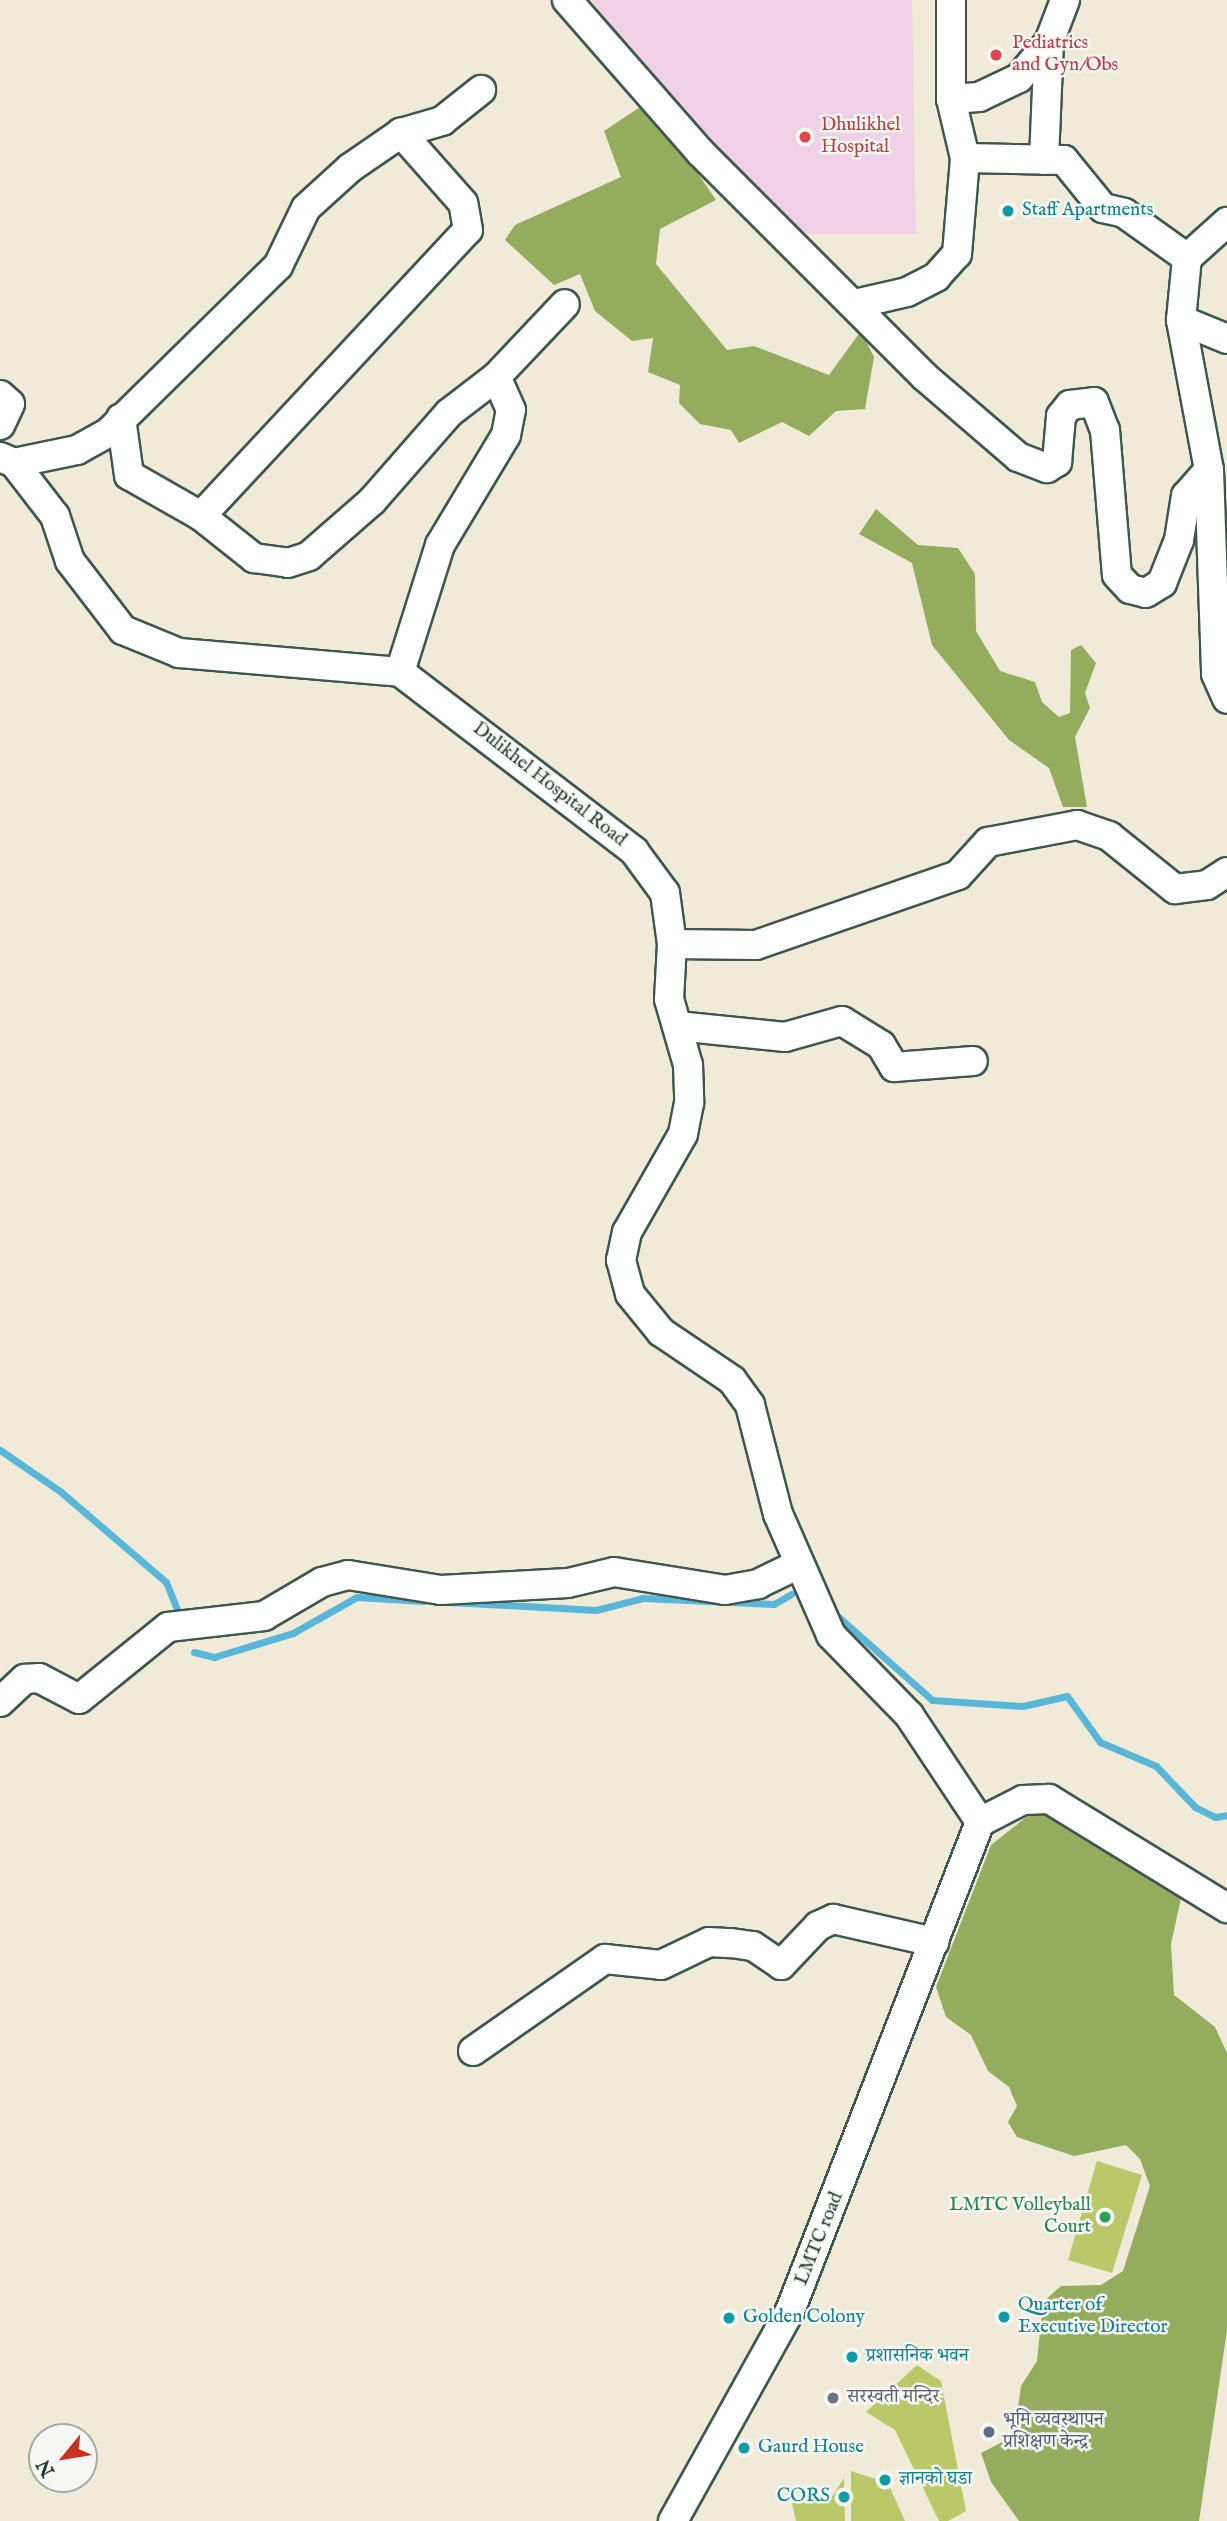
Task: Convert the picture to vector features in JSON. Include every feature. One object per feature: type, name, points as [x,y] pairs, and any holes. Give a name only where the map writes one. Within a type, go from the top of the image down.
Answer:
[{"type":"street","points":[[567,0],[700,152],[855,304],[925,377],[1034,466],[1056,462],[1061,416],[1070,405],[1094,402],[1105,430],[1117,575],[1130,589],[1146,593],[1161,583],[1180,540],[1186,496],[1218,478]]},
{"type":"street","points":[[855,304],[907,292],[936,277],[957,254],[965,158],[951,99],[951,0]]},
{"type":"street","points":[[1044,160],[1049,42],[1065,0]]},
{"type":"street","points":[[951,99],[979,97],[1019,78],[1049,42]]},
{"type":"street","points":[[7,460],[77,450],[121,418],[278,266],[306,208],[350,167],[401,133],[442,121],[481,90]]},
{"type":"street","points":[[201,516],[468,230],[463,203],[401,133]]},
{"type":"street","points":[[965,158],[1064,160],[1103,208],[1124,213],[1187,258]]},
{"type":"street","points":[[1227,222],[1187,258],[1181,320],[1218,478],[1216,674],[1227,699]]},
{"type":"street","points":[[121,418],[129,475],[201,516],[254,558],[288,563],[309,556],[380,492],[449,413],[496,377],[565,304]]},
{"type":"street","points":[[1181,320],[1227,339]]},
{"type":"street","points":[[7,460],[55,516],[70,561],[123,630],[179,653],[400,672],[440,545],[506,435],[511,410],[496,377]]},
{"type":"street","points":[[0,395],[10,404],[0,425]]},
{"type":"street","name":"Dulikhel Hospital Road","points":[[400,672],[634,851],[665,893],[672,944],[669,999],[688,1065],[683,1134],[628,1232],[621,1260],[630,1294],[661,1332],[732,1380],[750,1405],[778,1514],[819,1611],[847,1654],[909,1715],[980,1822]]},
{"type":"street","points":[[672,944],[756,945],[958,875],[988,842],[1077,825],[1110,836],[1175,889],[1207,886],[1227,872]]},
{"type":"street","points":[[677,1026],[785,1037],[842,1021],[881,1045],[894,1067],[973,1061]]},
{"type":"street","points":[[0,1702],[24,1679],[39,1678],[79,1699],[168,1627],[264,1616],[322,1582],[348,1575],[440,1590],[554,1584],[614,1572],[725,1590],[758,1584],[801,1568]]},
{"type":"street","points":[[980,1822],[1023,1800],[1049,1799],[1227,1908]]},
{"type":"street","name":"LMTC road","points":[[673,2521],[790,2311],[980,1822]]},
{"type":"street","points":[[473,2051],[604,1959],[661,1965],[709,1942],[753,1946],[781,1965],[818,1926],[833,1919],[934,1942]]},
{"type":"shaded area","name":"Dhulikhel Hospital","points":[[592,0],[912,0],[916,234],[795,234],[750,196],[614,36]]},
{"type":"green space","points":[[649,101],[716,200],[660,229],[656,264],[727,350],[754,346],[829,375],[861,331],[874,357],[865,409],[836,411],[809,436],[782,422],[739,443],[731,430],[700,424],[679,403],[680,385],[648,372],[653,338],[632,341],[595,311],[580,274],[554,285],[505,240],[515,225],[621,177],[604,131]]},
{"type":"green space","points":[[876,509],[918,545],[958,548],[975,574],[976,631],[1000,671],[1035,682],[1042,702],[1059,717],[1070,713],[1071,650],[1081,645],[1096,663],[1085,693],[1090,708],[1075,737],[1087,807],[1063,807],[1049,768],[1009,740],[932,645],[912,563],[859,534]]},
{"type":"green space","points":[[1049,1814],[1183,1889],[1171,1944],[1174,1995],[1215,2027],[1227,2053],[1227,2330],[1199,2521],[1019,2521],[991,2482],[981,2453],[1014,2436],[1021,2386],[1037,2361],[1043,2302],[1061,2286],[1101,2285],[1123,2271],[1150,2186],[1140,2159],[1126,2145],[1074,2156],[1017,2137],[1008,2122],[1017,2106],[1009,2087],[988,2071],[971,2035],[946,2017],[936,1987],[991,1845],[1029,1815]]},
{"type":"green space","name":"LMTC Volleyball Court","points":[[1097,2161],[1142,2175],[1112,2273],[1068,2260]]},
{"type":"green space","points":[[917,2365],[941,2381],[966,2511],[948,2521],[939,2521],[895,2430],[866,2412]]},
{"type":"green space","points":[[851,2471],[888,2483],[905,2521],[851,2521]]},
{"type":"green space","points":[[844,2478],[845,2521],[796,2521],[792,2503],[829,2501]]},
{"type":"waterway","points":[[0,1450],[61,1492],[166,1582],[179,1615]]},
{"type":"waterway","points":[[450,1602],[596,1610],[643,1598],[774,1604],[791,1594]]},
{"type":"waterway","points":[[194,1652],[214,1657],[293,1633],[357,1597],[424,1601]]},
{"type":"waterway","points":[[833,1612],[932,1700],[1023,1706],[1067,1696],[1100,1742],[1156,1766],[1195,1807],[1215,1817],[1227,1815]]},
{"type":"place","name":"Pediatrics and Gyn/Obs","points":[[996,55]]},
{"type":"place","name":"Dhulikhel Hospital","points":[[805,137]]},
{"type":"place","name":"Staff Apartments","points":[[1008,211]]},
{"type":"place","name":"LMTC Volleyball Court","points":[[1105,2217]]},
{"type":"place","name":"Quarter of Executive Director","points":[[1004,2317]]},
{"type":"place","name":"Golden Colony","points":[[729,2318]]},
{"type":"place","name":"प्रशासनिक भवन","points":[[852,2357]]},
{"type":"place","name":"सरस्वती मन्दिर","points":[[833,2398]]},
{"type":"place","name":"भूमि व्यवस्थापन प्रशिक्षण केन्द्र","points":[[989,2432]]},
{"type":"place","name":"Gaurd House","points":[[744,2448]]},
{"type":"place","name":"ज्ञानको घडा","points":[[885,2480]]},
{"type":"place","name":"CORS","points":[[844,2497]]}]
